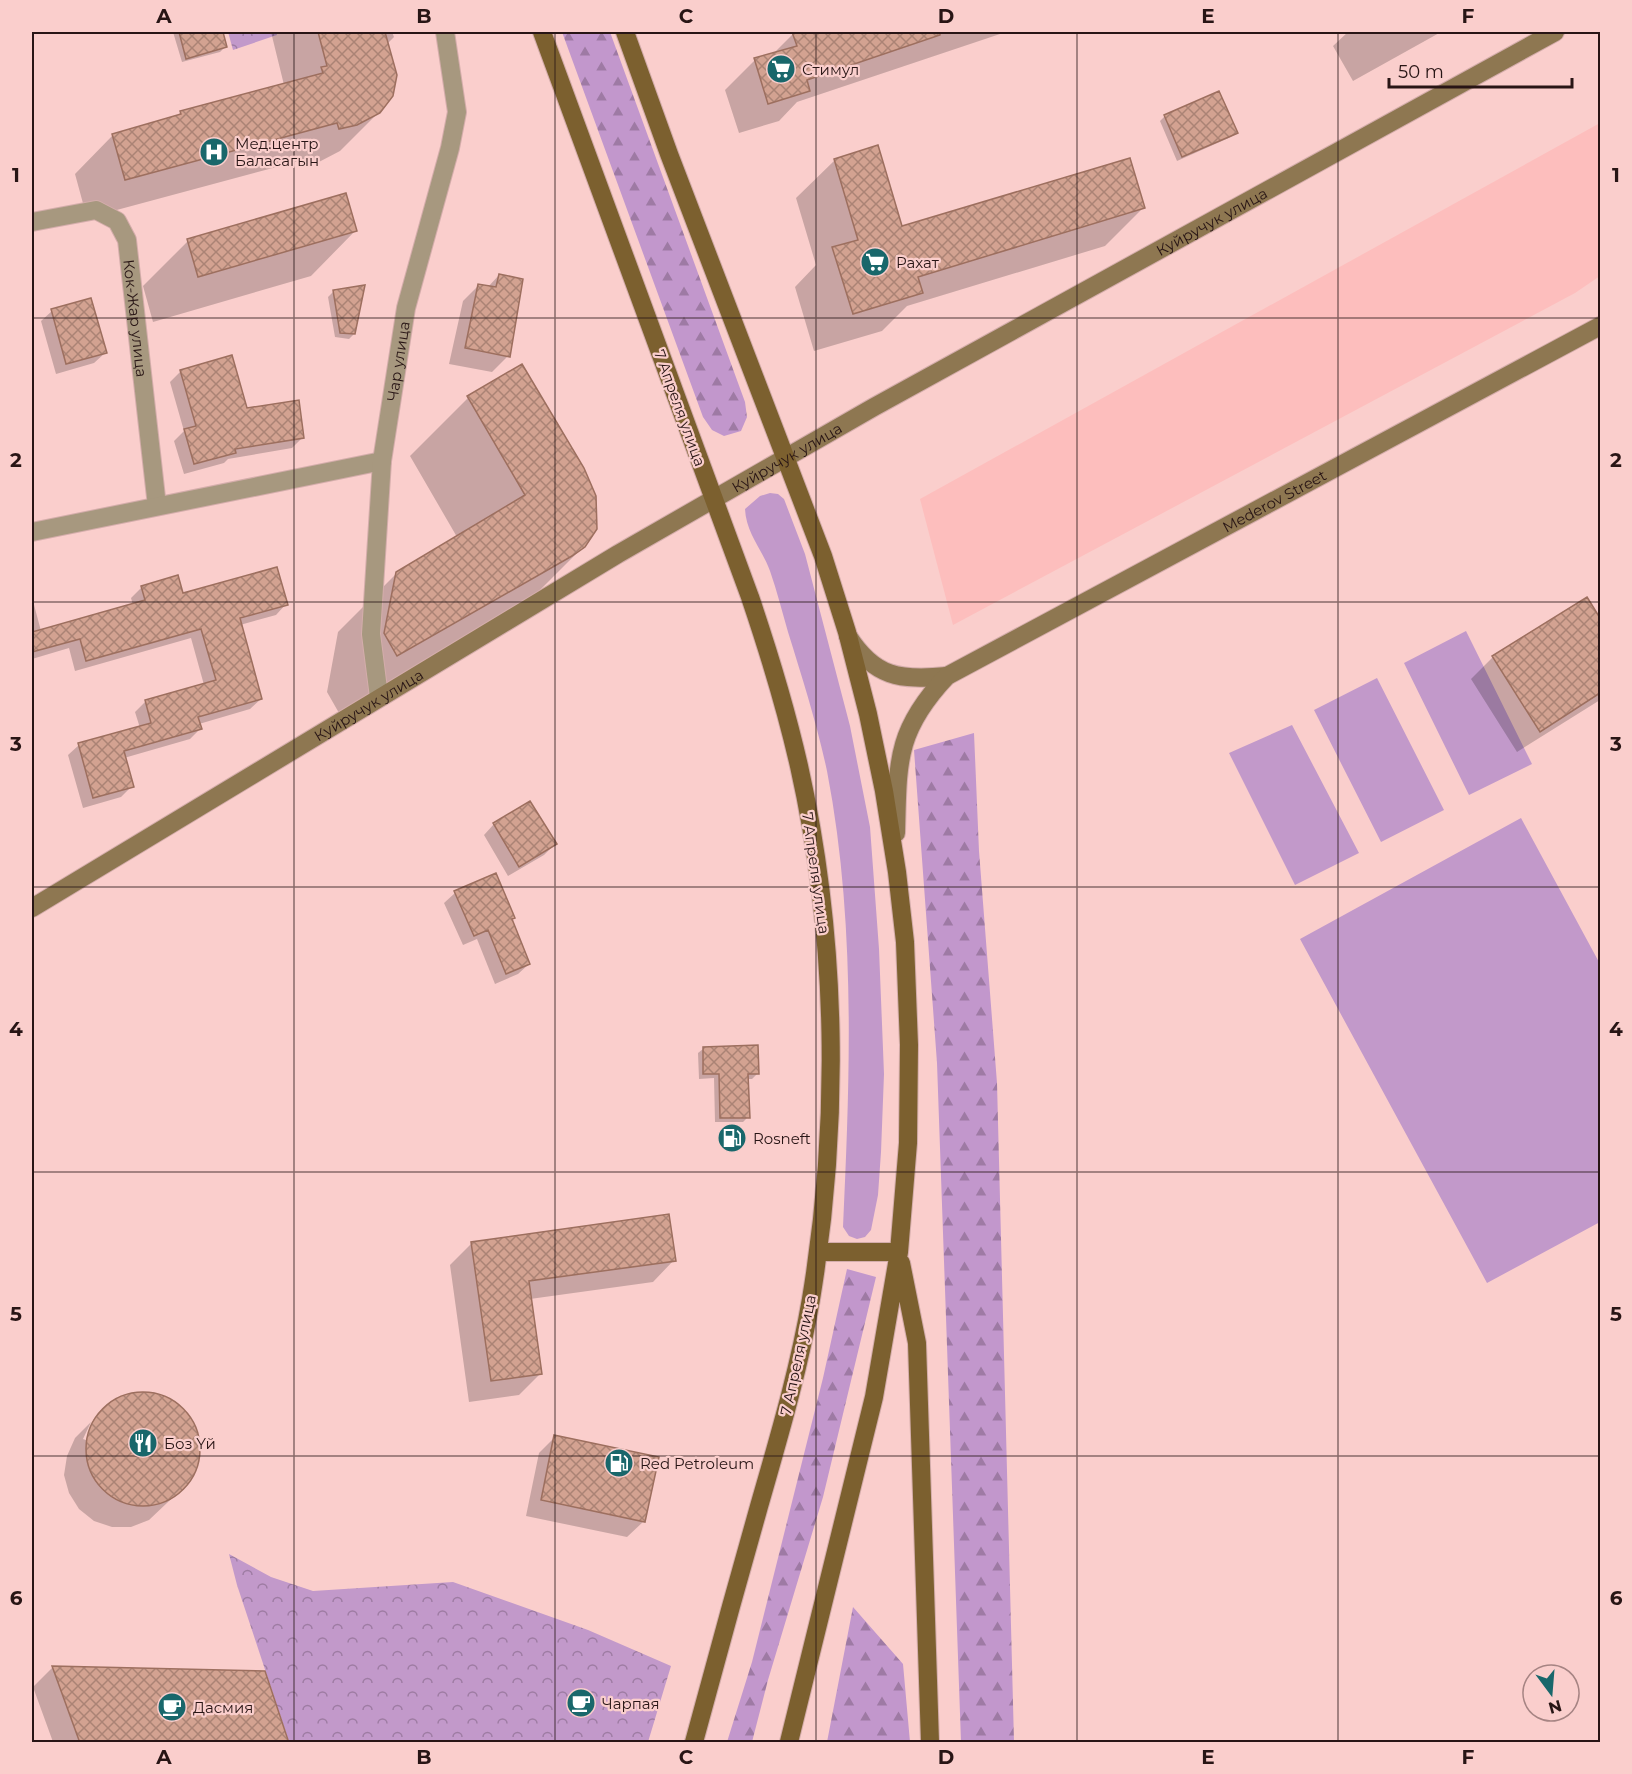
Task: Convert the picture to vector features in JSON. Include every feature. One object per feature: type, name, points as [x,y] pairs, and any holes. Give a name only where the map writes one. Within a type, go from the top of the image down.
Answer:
[{"type":"main road","name":"7 Апреля улица","points":[[542,32],[750,597],[778,683],[800,768],[818,875],[826,949],[831,1034],[828,1149],[818,1252],[810,1302],[790,1398],[694,1743]]},
{"type":"main road","points":[[625,32],[784,458],[823,556],[848,636],[868,714],[884,791],[895,857],[905,942],[909,1045],[908,1143],[898,1252],[874,1397],[789,1743]]},
{"type":"main road","points":[[818,1252],[898,1252]]},
{"type":"main road","points":[[898,1252],[917,1343],[930,1743]]},
{"type":"street","name":"Чар улица","points":[[379,697],[371,634],[382,460],[406,308],[450,148],[457,112],[445,32]]},
{"type":"street","name":"Куйручук улица","points":[[32,908],[379,697],[784,458],[1555,32]]},
{"type":"street","name":"Кок-Жар улица","points":[[32,222],[96,210],[117,221],[127,240],[157,506]]},
{"type":"street","name":"Mederov Street","points":[[895,857],[897,774],[903,744],[916,714],[929,695],[947,676],[1600,326]]},
{"type":"street","points":[[32,532],[382,460]]},
{"type":"street","name":"Mederov Street","points":[[848,636],[862,656],[879,670],[926,679],[947,676]]},
{"type":"shaded area","points":[[1600,123],[1600,276],[1575,293],[953,625],[920,499]]},
{"type":"green space","points":[[228,32],[276,32],[277,35],[233,50]]},
{"type":"green space","points":[[562,32],[610,32],[745,402],[747,417],[741,431],[724,436],[712,430],[703,417]]},
{"type":"green space","points":[[770,493],[778,494],[784,499],[805,554],[850,726],[870,827],[879,949],[884,1074],[878,1195],[871,1230],[865,1237],[857,1239],[849,1236],[843,1227],[849,1056],[847,941],[843,884],[827,771],[819,736],[770,571],[746,518],[745,509],[760,496]]},
{"type":"green space","points":[[1466,631],[1532,764],[1469,795],[1404,663]]},
{"type":"green space","points":[[1377,678],[1444,810],[1381,842],[1314,710]]},
{"type":"green space","points":[[1292,725],[1359,853],[1295,885],[1229,753]]},
{"type":"green space","points":[[974,733],[979,851],[997,1083],[1014,1742],[961,1742],[937,1063],[914,750]]},
{"type":"green space","points":[[1521,818],[1600,964],[1600,1222],[1487,1283],[1300,939]]},
{"type":"green space","points":[[847,1269],[876,1277],[823,1497],[768,1680],[752,1742],[727,1742],[752,1662],[823,1378]]},
{"type":"green space","points":[[229,1554],[271,1577],[313,1591],[453,1582],[588,1630],[671,1666],[648,1742],[289,1742],[237,1585]]},
{"type":"green space","points":[[853,1607],[903,1664],[910,1742],[827,1742]]},
{"type":"building","points":[[179,32],[223,32],[227,47],[186,59]]},
{"type":"building","points":[[318,32],[385,32],[397,75],[393,96],[380,113],[357,125],[339,129],[337,123],[125,180],[112,134],[181,114],[180,111],[323,73],[321,67],[327,66]]},
{"type":"building","points":[[792,32],[940,32],[940,35],[807,80],[810,91],[768,104],[754,58],[797,46]]},
{"type":"building","points":[[1219,91],[1238,133],[1182,157],[1164,115]]},
{"type":"building","points":[[878,145],[902,226],[1130,158],[1145,208],[918,277],[923,293],[853,314],[832,247],[858,240],[834,159]]},
{"type":"building","points":[[346,193],[357,231],[198,277],[187,239]]},
{"type":"building","points":[[499,274],[523,279],[510,357],[465,348],[478,284],[496,287]]},
{"type":"building","points":[[365,285],[355,334],[340,333],[333,290]]},
{"type":"building","points":[[91,298],[107,353],[66,364],[51,309]]},
{"type":"building","points":[[232,355],[247,408],[299,400],[304,438],[235,449],[236,453],[194,464],[184,429],[196,426],[180,370]]},
{"type":"building","points":[[522,364],[584,468],[596,496],[597,529],[585,547],[572,556],[397,656],[384,633],[396,572],[525,495],[467,396]]},
{"type":"building","points":[[277,567],[288,605],[240,618],[262,699],[198,717],[202,729],[124,751],[134,787],[93,798],[78,743],[151,723],[145,700],[216,680],[201,629],[86,661],[80,639],[32,652],[32,632],[145,600],[141,586],[178,575],[183,593]]},
{"type":"building","points":[[1587,597],[1600,618],[1600,693],[1540,732],[1492,656]]},
{"type":"building","points":[[530,801],[557,844],[519,867],[493,823]]},
{"type":"building","points":[[496,873],[515,918],[512,919],[530,964],[506,974],[488,930],[474,936],[454,891]]},
{"type":"building","points":[[758,1045],[759,1074],[748,1074],[750,1118],[720,1118],[719,1074],[703,1074],[703,1047]]},
{"type":"building","points":[[669,1214],[676,1261],[529,1281],[542,1374],[491,1381],[471,1242]]},
{"type":"building","name":"Боз Үй","points":[[143,1392],[165,1396],[183,1409],[196,1427],[200,1449],[196,1471],[183,1489],[165,1502],[143,1506],[121,1502],[103,1489],[90,1471],[86,1449],[90,1427],[103,1409],[121,1396]]},
{"type":"building","points":[[554,1435],[659,1457],[645,1522],[541,1500]]},
{"type":"building","name":"Дасмия","points":[[52,1666],[265,1671],[289,1743],[80,1743]]},
{"type":"place","name":"Стимул","points":[[781,69]]},
{"type":"place","name":"Мед.центр Баласагын","points":[[214,152]]},
{"type":"place","name":"Рахат","points":[[875,262]]},
{"type":"place","name":"Rosneft","points":[[732,1138]]},
{"type":"place","name":"Боз Үй","points":[[143,1443]]},
{"type":"place","name":"Red Petroleum","points":[[619,1463]]},
{"type":"place","name":"Чарпая","points":[[581,1703]]},
{"type":"place","name":"Дасмия","points":[[172,1707]]}]
